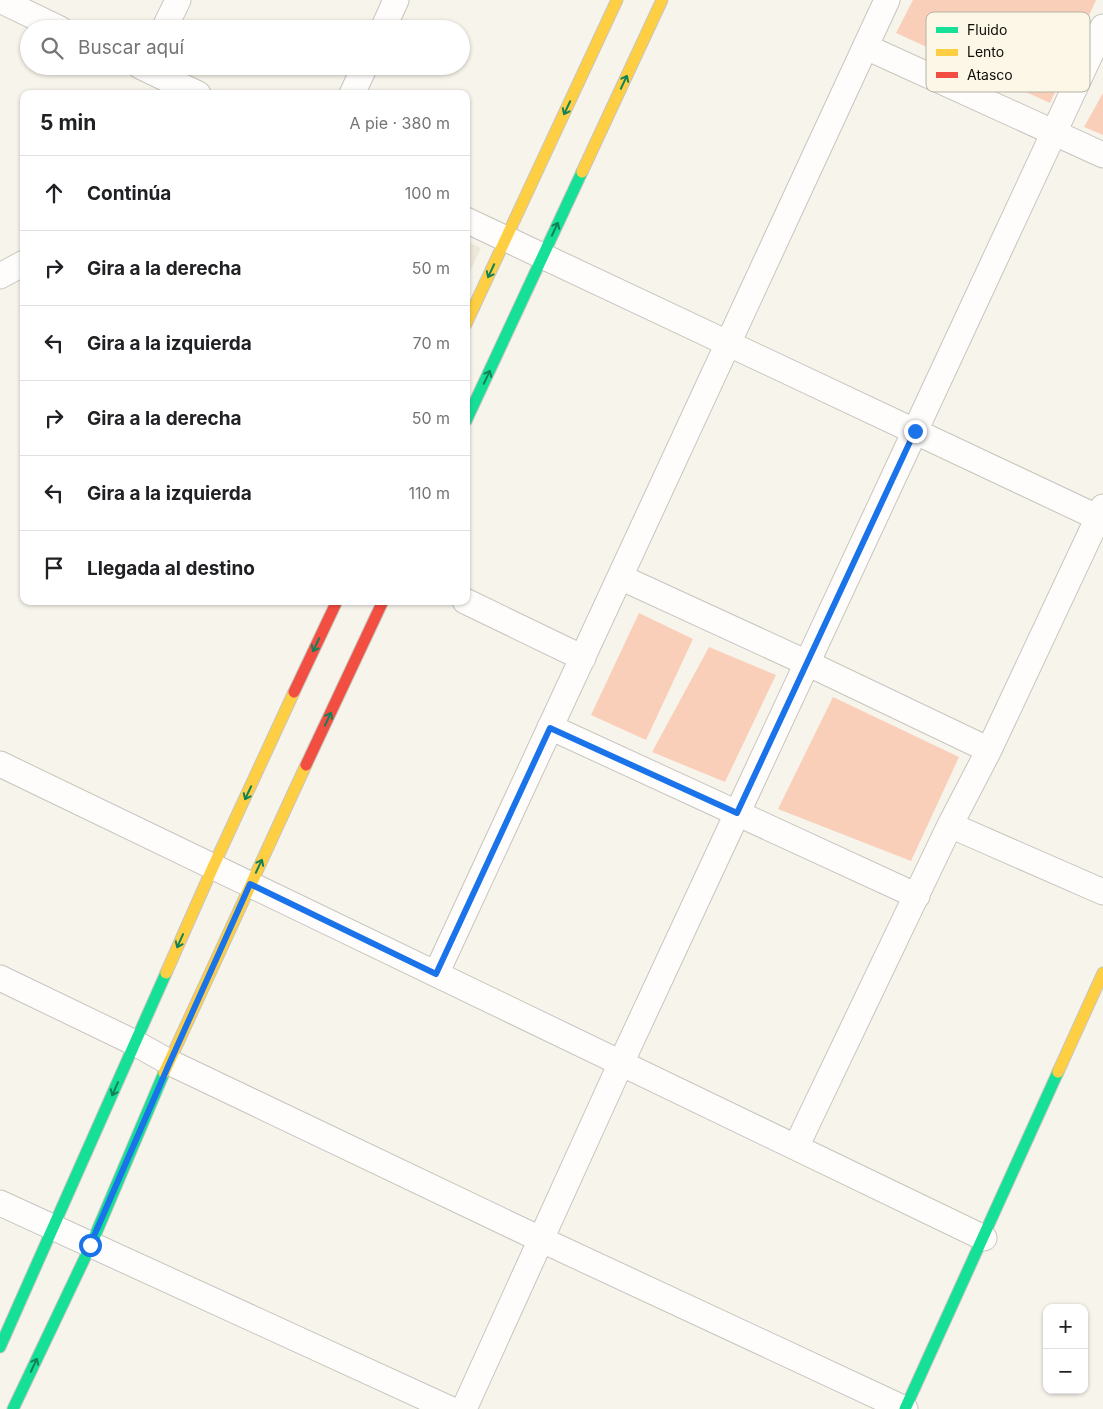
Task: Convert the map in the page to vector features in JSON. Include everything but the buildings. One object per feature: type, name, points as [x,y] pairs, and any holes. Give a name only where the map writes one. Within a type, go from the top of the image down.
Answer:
[{"type":"street","points":[[0,0],[41,20]]},
{"type":"street","points":[[168,20],[178,0]]},
{"type":"street","points":[[387,20],[396,0]]},
{"type":"street","points":[[470,316],[618,0]]},
{"type":"street","points":[[470,412],[662,0]]},
{"type":"street","points":[[436,974],[887,0]]},
{"type":"street","points":[[1090,55],[1103,27]]},
{"type":"street","points":[[866,47],[926,74]]},
{"type":"street","points":[[159,75],[190,90]]},
{"type":"street","points":[[354,90],[361,75]]},
{"type":"street","points":[[964,92],[1103,155]]},
{"type":"street","points":[[464,1409],[621,1063],[1073,92]]},
{"type":"street","points":[[470,222],[915,431],[1101,515],[796,1147]]},
{"type":"street","points":[[0,276],[20,265]]},
{"type":"street","points":[[620,577],[807,663],[989,750]]},
{"type":"street","points":[[470,603],[582,658]]},
{"type":"street","points":[[0,1346],[213,867],[335,605]]},
{"type":"street","points":[[13,1409],[90,1245],[250,884],[380,605]]},
{"type":"street","points":[[550,728],[917,896]]},
{"type":"street","points":[[0,764],[984,1238]]},
{"type":"street","points":[[950,825],[1103,892]]},
{"type":"street","points":[[0,978],[135,1043],[170,1062],[540,1239],[905,1409],[1103,973]]},
{"type":"street","points":[[0,1203],[450,1409]]},
{"type":"shaded area","points":[[913,0],[1096,0],[1090,13],[926,12],[926,47],[896,33]]},
{"type":"shaded area","points":[[1026,92],[1055,92],[1050,103]]},
{"type":"shaded area","points":[[1103,93],[1103,135],[1084,127]]},
{"type":"shaded area","points":[[470,243],[481,248],[470,271]]},
{"type":"shaded area","points":[[639,613],[693,639],[646,740],[591,715]]},
{"type":"shaded area","points":[[709,647],[776,675],[725,782],[652,752]]},
{"type":"shaded area","points":[[833,697],[959,757],[911,861],[778,809]]},
{"type":"traffic: fast","points":[[470,412],[582,172]]},
{"type":"traffic: fast","points":[[0,1347],[166,973]]},
{"type":"traffic: fast","points":[[905,1409],[1058,1072]]},
{"type":"traffic: fast","points":[[13,1409],[91,1245],[164,1073]]},
{"type":"traffic: slow","points":[[470,315],[617,0]]},
{"type":"traffic: slow","points":[[582,172],[662,0]]},
{"type":"traffic: slow","points":[[166,973],[294,692]]},
{"type":"traffic: slow","points":[[164,1073],[306,765]]},
{"type":"traffic: slow","points":[[1058,1072],[1103,973]]},
{"type":"traffic: jam","points":[[294,692],[335,605]]},
{"type":"traffic: jam","points":[[306,765],[381,605]]},
{"type":"route","points":[[90,1245],[250,884],[436,974],[550,728],[737,813],[915,431]]}]
